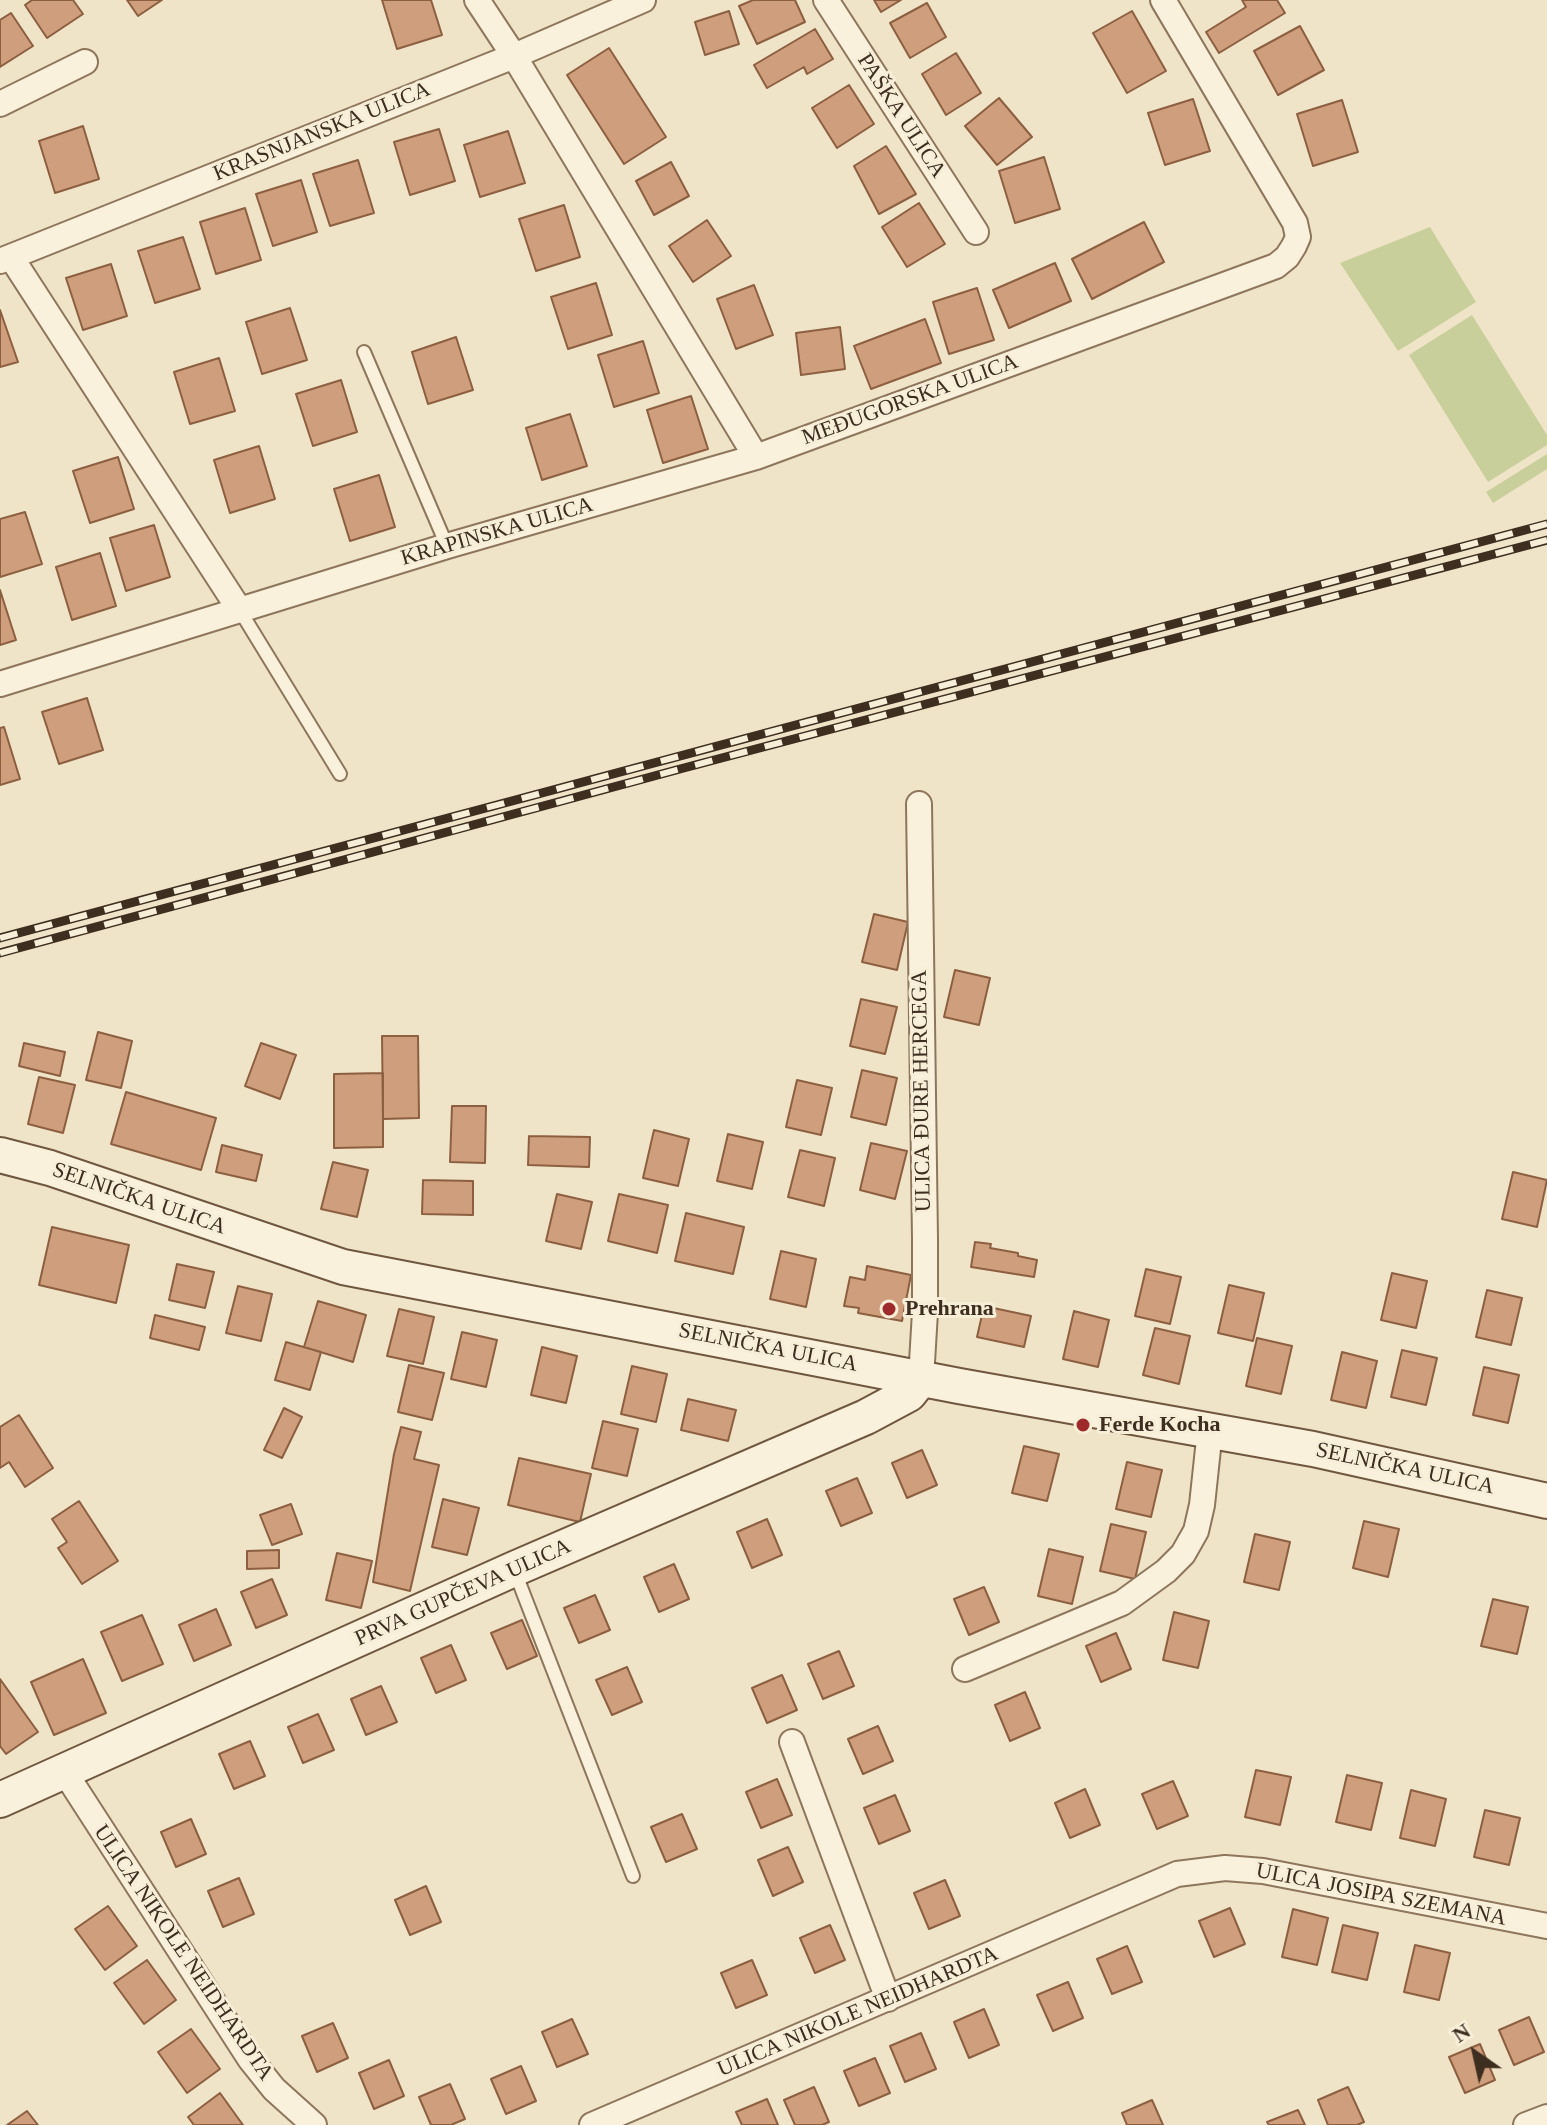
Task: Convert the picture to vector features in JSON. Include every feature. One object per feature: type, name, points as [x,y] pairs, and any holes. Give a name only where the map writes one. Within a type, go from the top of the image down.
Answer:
[{"type":"street","points":[[477,0],[756,457]]},
{"type":"street","name":"KRASNJANSKA ULICA","points":[[5,259],[514,56],[643,0]]},
{"type":"street","name":"PAŠKA ULICA","points":[[826,0],[976,232]]},
{"type":"street","name":"MEĐUGORSKA ULICA","points":[[756,457],[1262,272],[1287,257],[1298,237],[1288,210],[1163,0]]},
{"type":"street","points":[[0,104],[85,62]]},
{"type":"street","points":[[5,259],[239,609]]},
{"type":"street","name":"KRAPINSKA ULICA","points":[[0,684],[447,546],[756,457]]},
{"type":"street","name":"ULICA ĐURE HERCEGA","points":[[919,804],[925,1239],[921,1379]]},
{"type":"street","name":"SELNIČKA ULICA","points":[[0,1155],[50,1168],[343,1267],[921,1379],[1210,1430],[1404,1468],[1547,1501]]},
{"type":"street","name":"PRVA GUPČEVA ULICA","points":[[0,1800],[514,1569],[866,1417],[909,1394],[921,1379]]},
{"type":"street","points":[[965,1669],[1122,1603],[1166,1571],[1183,1554],[1196,1531],[1210,1430]]},
{"type":"street","points":[[792,1742],[888,1999]]},
{"type":"street","name":"ULICA NIKOLE NEIDHARDTA","points":[[64,1771],[250,2059],[274,2089],[314,2125]]},
{"type":"street","name":"ULICA JOSIPA SZEMANA","points":[[1123,1897],[1177,1874],[1225,1868],[1308,1878],[1547,1926]]},
{"type":"street","name":"ULICA NIKOLE NEIDHARDTA","points":[[592,2125],[1123,1897]]},
{"type":"lane","points":[[364,352],[447,546]]},
{"type":"lane","points":[[239,609],[340,774]]},
{"type":"lane","points":[[514,1569],[633,1876]]},
{"type":"green space","points":[[1430,227],[1476,302],[1398,351],[1340,263]]},
{"type":"green space","points":[[1472,315],[1547,435],[1547,445],[1488,482],[1409,355]]},
{"type":"green space","points":[[1547,454],[1547,469],[1493,503],[1486,492]]},
{"type":"building","points":[[32,0],[73,0],[83,14],[47,38],[25,5]]},
{"type":"building","points":[[127,0],[162,0],[138,16]]},
{"type":"building","points":[[382,0],[431,0],[442,35],[397,49]]},
{"type":"building","points":[[753,0],[795,0],[805,22],[757,44],[739,6]]},
{"type":"building","points":[[874,0],[901,0],[881,12]]},
{"type":"building","points":[[1242,0],[1277,0],[1285,13],[1219,53],[1206,32],[1246,7]]},
{"type":"building","points":[[927,3],[946,37],[910,58],[890,23]]},
{"type":"building","points":[[729,11],[739,44],[705,55],[695,22]]},
{"type":"building","points":[[1132,11],[1166,71],[1127,93],[1093,33]]},
{"type":"building","points":[[11,13],[33,46],[0,67],[0,20]]},
{"type":"building","points":[[1300,26],[1324,70],[1278,95],[1254,51]]},
{"type":"building","points":[[815,29],[833,59],[807,74],[804,67],[767,88],[754,65]]},
{"type":"building","points":[[609,48],[666,137],[624,164],[567,75]]},
{"type":"building","points":[[956,53],[981,93],[946,115],[922,74]]},
{"type":"building","points":[[849,85],[874,124],[837,148],[812,108]]},
{"type":"building","points":[[999,98],[1032,137],[997,165],[965,126]]},
{"type":"building","points":[[1193,99],[1210,151],[1165,165],[1148,113]]},
{"type":"building","points":[[1342,100],[1358,152],[1313,166],[1297,114]]},
{"type":"building","points":[[83,126],[99,179],[55,193],[39,141]]},
{"type":"building","points":[[439,129],[455,181],[410,195],[394,142]]},
{"type":"building","points":[[508,131],[525,183],[480,197],[464,145]]},
{"type":"building","points":[[886,146],[916,194],[879,214],[854,166]]},
{"type":"building","points":[[1044,157],[1060,209],[1015,223],[999,171]]},
{"type":"building","points":[[358,160],[374,213],[330,226],[313,174]]},
{"type":"building","points":[[671,162],[689,196],[654,215],[636,181]]},
{"type":"building","points":[[301,180],[317,232],[273,246],[256,194]]},
{"type":"building","points":[[919,203],[945,244],[907,267],[882,227]]},
{"type":"building","points":[[564,205],[580,257],[536,271],[519,219]]},
{"type":"building","points":[[245,208],[261,260],[216,274],[200,222]]},
{"type":"building","points":[[707,220],[731,256],[693,282],[669,246]]},
{"type":"building","points":[[1144,222],[1164,262],[1092,299],[1072,259]]},
{"type":"building","points":[[183,237],[200,289],[155,303],[138,251]]},
{"type":"building","points":[[1055,263],[1071,301],[1009,328],[993,290]]},
{"type":"building","points":[[111,264],[127,316],[83,330],[66,278]]},
{"type":"building","points":[[596,283],[612,335],[568,349],[551,297]]},
{"type":"building","points":[[754,285],[773,335],[736,349],[717,299]]},
{"type":"building","points":[[977,288],[994,340],[949,354],[933,302]]},
{"type":"building","points":[[290,308],[307,360],[262,374],[246,322]]},
{"type":"building","points":[[0,310],[18,362],[0,367]]},
{"type":"building","points":[[925,319],[941,363],[871,389],[854,346]]},
{"type":"building","points":[[840,327],[845,369],[801,375],[796,333]]},
{"type":"building","points":[[456,337],[473,390],[428,404],[412,352]]},
{"type":"building","points":[[643,341],[659,393],[614,407],[598,355]]},
{"type":"building","points":[[219,358],[235,411],[190,424],[174,372]]},
{"type":"building","points":[[341,380],[357,432],[313,446],[296,394]]},
{"type":"building","points":[[691,396],[708,449],[663,463],[647,410]]},
{"type":"building","points":[[570,414],[587,466],[542,480],[526,428]]},
{"type":"building","points":[[259,446],[275,499],[230,513],[214,460]]},
{"type":"building","points":[[118,457],[134,509],[90,523],[73,471]]},
{"type":"building","points":[[379,475],[395,527],[350,541],[334,489]]},
{"type":"building","points":[[25,512],[42,564],[0,577],[0,519]]},
{"type":"building","points":[[154,525],[170,577],[126,591],[110,538]]},
{"type":"building","points":[[100,553],[116,606],[72,620],[56,567]]},
{"type":"building","points":[[0,590],[16,640],[0,645]]},
{"type":"building","points":[[87,698],[103,750],[59,764],[42,712]]},
{"type":"building","points":[[4,727],[20,779],[0,785],[0,728]]},
{"type":"building","points":[[874,914],[908,922],[897,970],[862,962]]},
{"type":"building","points":[[955,970],[990,978],[979,1025],[944,1017]]},
{"type":"building","points":[[861,999],[897,1007],[885,1054],[850,1046]]},
{"type":"building","points":[[98,1032],[132,1041],[121,1088],[86,1080]]},
{"type":"building","points":[[382,1036],[418,1036],[419,1118],[383,1119]]},
{"type":"building","points":[[24,1043],[65,1052],[60,1076],[19,1066]]},
{"type":"building","points":[[261,1043],[296,1055],[280,1099],[245,1086]]},
{"type":"building","points":[[862,1070],[897,1078],[886,1125],[851,1117]]},
{"type":"building","points":[[383,1073],[383,1147],[334,1148],[334,1074]]},
{"type":"building","points":[[39,1077],[75,1085],[63,1133],[28,1124]]},
{"type":"building","points":[[797,1080],[832,1088],[821,1135],[786,1127]]},
{"type":"building","points":[[126,1092],[216,1118],[201,1170],[111,1144]]},
{"type":"building","points":[[452,1106],[486,1106],[485,1163],[450,1162]]},
{"type":"building","points":[[654,1130],[689,1139],[678,1186],[643,1178]]},
{"type":"building","points":[[728,1134],[763,1142],[752,1189],[717,1181]]},
{"type":"building","points":[[529,1136],[590,1137],[589,1167],[528,1165]]},
{"type":"building","points":[[871,1143],[907,1151],[895,1199],[860,1190]]},
{"type":"building","points":[[222,1145],[262,1155],[256,1181],[216,1172]]},
{"type":"building","points":[[800,1150],[835,1158],[824,1206],[788,1197]]},
{"type":"building","points":[[333,1162],[368,1170],[357,1217],[321,1209]]},
{"type":"building","points":[[1513,1172],[1547,1180],[1537,1227],[1502,1219]]},
{"type":"building","points":[[423,1180],[473,1181],[473,1215],[422,1214]]},
{"type":"building","points":[[557,1194],[592,1202],[581,1249],[546,1241]]},
{"type":"building","points":[[619,1194],[668,1205],[657,1253],[608,1241]]},
{"type":"building","points":[[686,1213],[744,1227],[733,1274],[675,1261]]},
{"type":"building","points":[[52,1227],[129,1245],[116,1303],[39,1285]]},
{"type":"building","points":[[975,1242],[991,1244],[990,1248],[1037,1260],[1034,1277],[971,1267]]},
{"type":"building","points":[[781,1251],[816,1259],[806,1307],[770,1299]]},
{"type":"building","points":[[177,1264],[214,1272],[205,1308],[169,1300]]},
{"type":"building","points":[[867,1266],[911,1275],[902,1321],[858,1313],[859,1308],[844,1306],[850,1277],[865,1280]]},
{"type":"building","points":[[1146,1269],[1181,1277],[1170,1324],[1135,1316]]},
{"type":"building","points":[[1392,1273],[1427,1281],[1416,1328],[1381,1320]]},
{"type":"building","points":[[1229,1285],[1264,1293],[1253,1341],[1218,1333]]},
{"type":"building","points":[[238,1286],[272,1294],[261,1341],[226,1333]]},
{"type":"building","points":[[1487,1290],[1522,1298],[1511,1345],[1476,1337]]},
{"type":"building","points":[[318,1301],[366,1315],[353,1362],[304,1347]]},
{"type":"building","points":[[984,1306],[1031,1316],[1024,1347],[977,1337]]},
{"type":"building","points":[[399,1309],[434,1317],[423,1364],[387,1356]]},
{"type":"building","points":[[1074,1311],[1109,1320],[1098,1367],[1063,1359]]},
{"type":"building","points":[[155,1315],[205,1327],[199,1350],[150,1338]]},
{"type":"building","points":[[1155,1328],[1190,1336],[1179,1384],[1143,1375]]},
{"type":"building","points":[[462,1332],[497,1340],[486,1387],[451,1379]]},
{"type":"building","points":[[1257,1338],[1292,1346],[1281,1394],[1246,1386]]},
{"type":"building","points":[[286,1342],[321,1352],[310,1390],[275,1380]]},
{"type":"building","points":[[542,1347],[577,1356],[566,1403],[531,1395]]},
{"type":"building","points":[[1402,1350],[1437,1358],[1426,1405],[1391,1397]]},
{"type":"building","points":[[1342,1352],[1377,1361],[1366,1408],[1331,1400]]},
{"type":"building","points":[[409,1365],[444,1373],[432,1420],[398,1412]]},
{"type":"building","points":[[632,1366],[667,1374],[656,1422],[621,1414]]},
{"type":"building","points":[[1484,1367],[1519,1375],[1508,1423],[1473,1415]]},
{"type":"building","points":[[688,1399],[736,1410],[728,1441],[681,1430]]},
{"type":"building","points":[[284,1408],[302,1417],[282,1458],[264,1450]]},
{"type":"building","points":[[19,1415],[53,1468],[25,1487],[9,1462],[0,1468],[0,1427]]},
{"type":"building","points":[[603,1421],[638,1429],[627,1476],[592,1468]]},
{"type":"building","points":[[401,1427],[421,1432],[414,1459],[439,1465],[410,1591],[373,1582]]},
{"type":"building","points":[[1024,1446],[1059,1454],[1047,1501],[1012,1493]]},
{"type":"building","points":[[922,1450],[937,1485],[907,1498],[892,1463]]},
{"type":"building","points":[[519,1458],[591,1474],[580,1522],[508,1505]]},
{"type":"building","points":[[1127,1462],[1162,1470],[1151,1517],[1116,1509]]},
{"type":"building","points":[[857,1478],[872,1513],[841,1526],[826,1491]]},
{"type":"building","points":[[443,1499],[479,1508],[467,1555],[432,1547]]},
{"type":"building","points":[[79,1501],[118,1561],[82,1584],[58,1548],[67,1542],[52,1519]]},
{"type":"building","points":[[291,1504],[302,1534],[272,1545],[260,1515]]},
{"type":"building","points":[[767,1519],[782,1555],[752,1568],[737,1532]]},
{"type":"building","points":[[1364,1521],[1399,1529],[1388,1577],[1353,1568]]},
{"type":"building","points":[[1111,1524],[1146,1532],[1135,1579],[1100,1571]]},
{"type":"building","points":[[1255,1534],[1290,1542],[1279,1590],[1244,1582]]},
{"type":"building","points":[[1049,1549],[1083,1557],[1072,1604],[1038,1596]]},
{"type":"building","points":[[279,1550],[279,1568],[247,1569],[247,1551]]},
{"type":"building","points":[[337,1553],[372,1561],[361,1608],[326,1600]]},
{"type":"building","points":[[674,1564],[689,1599],[659,1612],[644,1577]]},
{"type":"building","points":[[272,1579],[287,1615],[256,1628],[241,1592]]},
{"type":"building","points":[[984,1587],[999,1622],[969,1635],[954,1599]]},
{"type":"building","points":[[595,1595],[610,1630],[579,1643],[564,1608]]},
{"type":"building","points":[[1493,1599],[1528,1607],[1517,1654],[1481,1646]]},
{"type":"building","points":[[216,1609],[231,1645],[194,1661],[179,1625]]},
{"type":"building","points":[[1174,1612],[1209,1621],[1198,1668],[1163,1660]]},
{"type":"building","points":[[142,1615],[163,1664],[122,1681],[101,1632]]},
{"type":"building","points":[[522,1620],[537,1656],[507,1669],[491,1633]]},
{"type":"building","points":[[1116,1633],[1131,1669],[1101,1682],[1086,1646]]},
{"type":"building","points":[[451,1645],[466,1680],[436,1693],[421,1658]]},
{"type":"building","points":[[839,1651],[854,1686],[823,1699],[808,1664]]},
{"type":"building","points":[[83,1659],[106,1713],[54,1735],[31,1682]]},
{"type":"building","points":[[627,1667],[642,1702],[612,1715],[596,1680]]},
{"type":"building","points":[[782,1675],[797,1710],[767,1723],[752,1688]]},
{"type":"building","points":[[0,1679],[38,1732],[6,1754],[0,1746]]},
{"type":"building","points":[[381,1686],[397,1722],[366,1735],[351,1699]]},
{"type":"building","points":[[1025,1692],[1040,1728],[1010,1741],[995,1705]]},
{"type":"building","points":[[318,1714],[334,1750],[303,1763],[288,1727]]},
{"type":"building","points":[[878,1726],[893,1761],[863,1774],[848,1739]]},
{"type":"building","points":[[250,1741],[265,1776],[234,1789],[219,1754]]},
{"type":"building","points":[[1256,1770],[1291,1777],[1280,1825],[1245,1817]]},
{"type":"building","points":[[1347,1775],[1382,1783],[1371,1830],[1336,1822]]},
{"type":"building","points":[[777,1779],[792,1815],[761,1828],[746,1792]]},
{"type":"building","points":[[1173,1781],[1188,1816],[1157,1829],[1142,1794]]},
{"type":"building","points":[[1085,1789],[1100,1825],[1070,1838],[1055,1803]]},
{"type":"building","points":[[1411,1790],[1446,1799],[1435,1846],[1400,1838]]},
{"type":"building","points":[[895,1795],[910,1831],[879,1844],[864,1808]]},
{"type":"building","points":[[1485,1810],[1520,1818],[1509,1865],[1474,1857]]},
{"type":"building","points":[[682,1814],[697,1849],[666,1862],[651,1827]]},
{"type":"building","points":[[191,1819],[206,1854],[176,1867],[161,1832]]},
{"type":"building","points":[[788,1847],[803,1882],[773,1896],[758,1860]]},
{"type":"building","points":[[239,1878],[254,1914],[223,1927],[208,1891]]},
{"type":"building","points":[[945,1880],[960,1916],[929,1929],[914,1893]]},
{"type":"building","points":[[426,1886],[441,1922],[410,1935],[395,1900]]},
{"type":"building","points":[[108,1906],[137,1946],[105,1970],[75,1929]]},
{"type":"building","points":[[1230,1908],[1245,1944],[1214,1957],[1199,1921]]},
{"type":"building","points":[[1293,1909],[1328,1918],[1317,1965],[1282,1957]]},
{"type":"building","points":[[830,1925],[845,1960],[815,1973],[800,1938]]},
{"type":"building","points":[[1343,1925],[1378,1933],[1367,1980],[1332,1972]]},
{"type":"building","points":[[1415,1945],[1450,1953],[1439,2000],[1404,1992]]},
{"type":"building","points":[[1127,1946],[1142,1982],[1112,1994],[1097,1959]]},
{"type":"building","points":[[147,1960],[176,2000],[144,2024],[114,1983]]},
{"type":"building","points":[[752,1960],[767,1995],[736,2008],[721,1973]]},
{"type":"building","points":[[1068,1982],[1083,2018],[1053,2031],[1037,1995]]},
{"type":"building","points":[[984,2009],[999,2045],[969,2058],[954,2022]]},
{"type":"building","points":[[1529,2017],[1544,2052],[1514,2065],[1499,2030]]},
{"type":"building","points":[[572,2019],[588,2054],[557,2067],[542,2032]]},
{"type":"building","points":[[333,2023],[348,2058],[317,2072],[302,2036]]},
{"type":"building","points":[[191,2029],[220,2069],[187,2093],[158,2052]]},
{"type":"building","points":[[921,2033],[936,2069],[905,2082],[890,2046]]},
{"type":"building","points":[[1480,2044],[1495,2080],[1465,2093],[1449,2057]]},
{"type":"building","points":[[875,2058],[890,2093],[859,2106],[844,2071]]},
{"type":"building","points":[[389,2060],[404,2096],[374,2109],[359,2073]]},
{"type":"building","points":[[521,2066],[536,2101],[506,2114],[491,2079]]},
{"type":"building","points":[[450,2084],[465,2119],[451,2125],[431,2125],[419,2097]]},
{"type":"building","points":[[814,2087],[829,2122],[795,2125],[784,2100]]},
{"type":"building","points":[[1348,2087],[1364,2122],[1357,2125],[1328,2125],[1318,2100]]},
{"type":"building","points":[[220,2093],[243,2125],[194,2125],[188,2117]]},
{"type":"building","points":[[767,2099],[778,2125],[742,2125],[736,2112]]},
{"type":"building","points":[[1152,2100],[1163,2125],[1127,2125],[1122,2113]]},
{"type":"building","points":[[1298,2110],[1305,2125],[1269,2125],[1267,2122]]},
{"type":"building","points":[[27,2111],[38,2125],[7,2125]]},
{"type":"railway","points":[[0,938],[1547,524]]},
{"type":"railway","points":[[0,953],[1547,540]]},
{"type":"place","name":"Prehrana","points":[[889,1309]]},
{"type":"place","name":"Ferde Kocha","points":[[1083,1425]]}]
